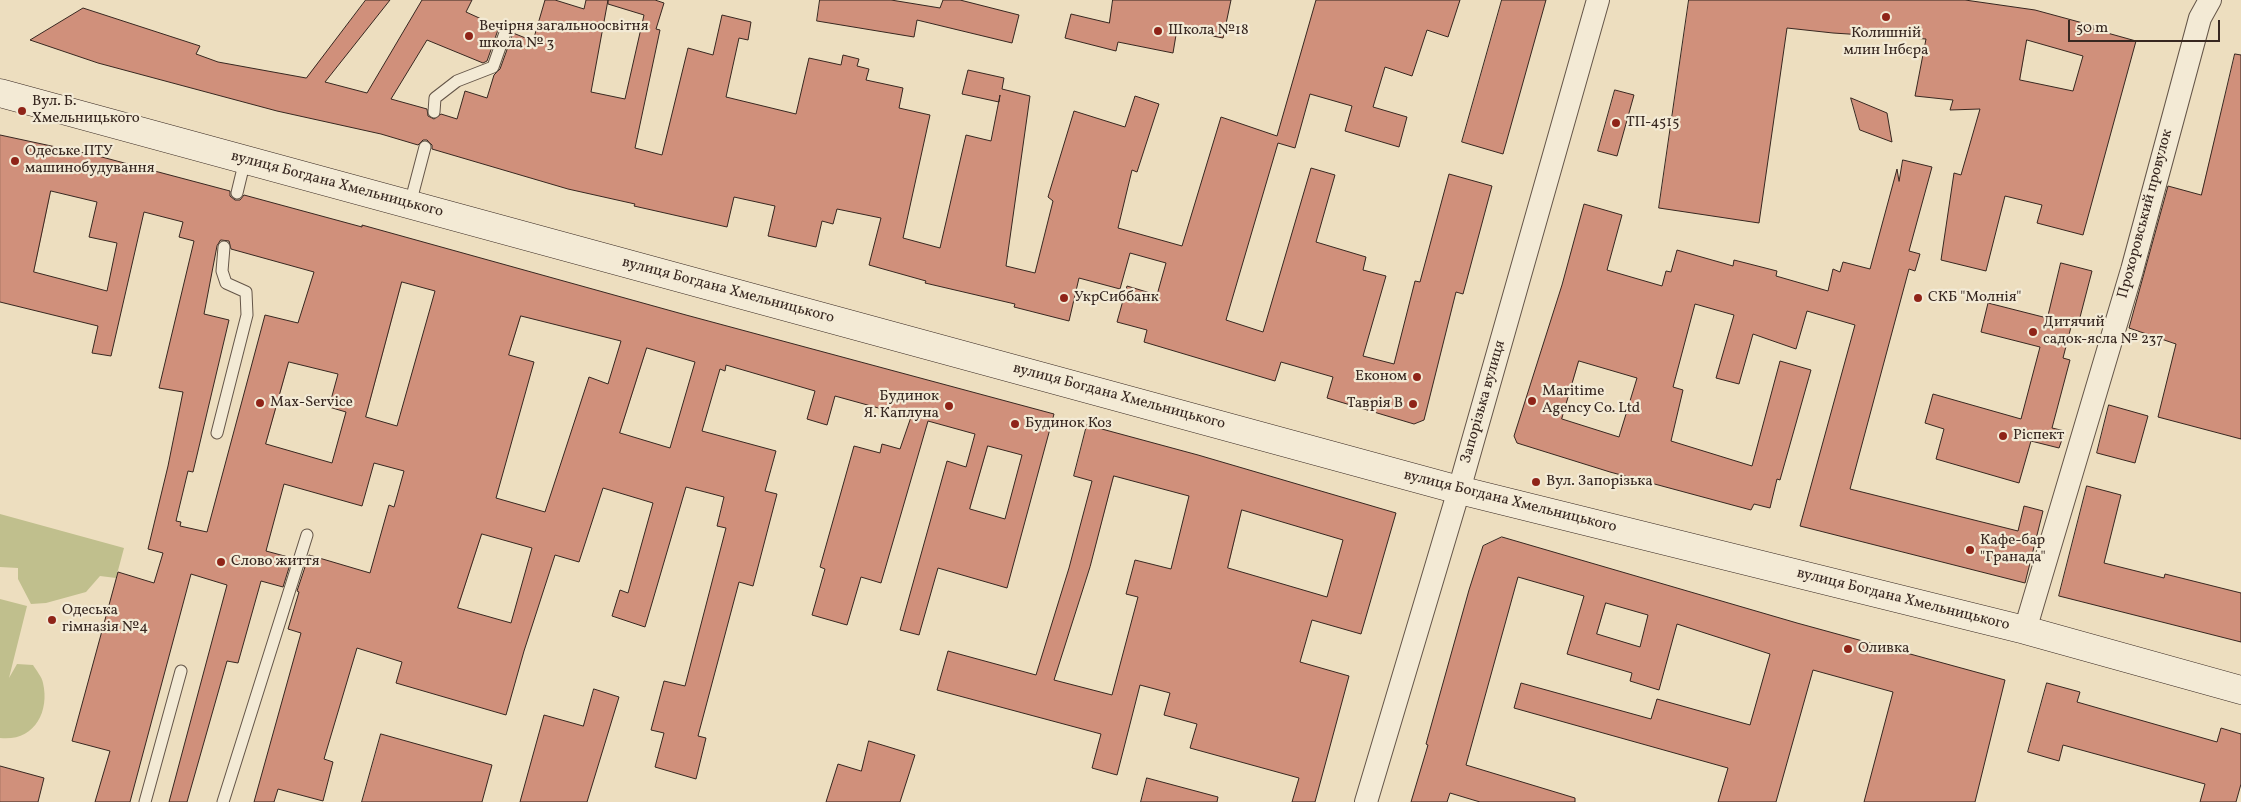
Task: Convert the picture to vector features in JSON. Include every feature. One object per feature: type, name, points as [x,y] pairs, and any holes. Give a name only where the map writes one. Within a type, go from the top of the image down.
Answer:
[{"type":"main road","name":"вулиця Богдана Хмельницького","points":[[0,93],[1459,490],[2026,630],[2241,690]]},
{"type":"street","name":"Запорізька вулиця","points":[[1366,802],[1459,490],[1598,0]]},
{"type":"street","name":"Прохоровський провулок","points":[[2026,630],[2132,270],[2200,18],[2210,0]]},
{"type":"lane","points":[[434,112],[435,98],[457,81],[493,67],[506,30]]},
{"type":"lane","points":[[410,204],[425,147]]},
{"type":"lane","points":[[237,193],[245,160]]},
{"type":"lane","points":[[217,433],[247,315],[246,292],[226,283],[222,271],[224,247]]},
{"type":"lane","points":[[223,802],[307,535]]},
{"type":"lane","points":[[145,802],[181,671]]},
{"type":"shaded area","points":[[0,514],[124,548],[116,578],[100,576],[86,592],[46,603],[31,604],[18,579],[18,568],[0,567]]},
{"type":"shaded area","points":[[0,599],[27,606],[9,678],[17,664],[33,665],[40,676],[45,694],[41,715],[36,723],[22,735],[12,738],[0,738]]},
{"type":"building","points":[[366,0],[390,0],[325,82],[367,93],[422,0],[472,0],[466,12],[499,27],[487,61],[483,63],[427,40],[391,99],[427,109],[428,116],[434,119],[441,114],[457,119],[465,91],[487,98],[494,75],[500,69],[513,33],[533,41],[545,0],[555,0],[584,9],[586,0],[608,0],[655,0],[664,3],[656,29],[660,30],[635,148],[662,155],[688,48],[713,55],[722,15],[751,22],[748,40],[739,38],[726,97],[796,114],[809,58],[841,65],[843,55],[859,59],[857,66],[869,69],[866,80],[903,88],[899,108],[930,115],[903,238],[940,248],[966,135],[991,141],[999,102],[962,94],[968,70],[1004,78],[1002,89],[1030,96],[1006,266],[1035,273],[1053,201],[1048,197],[1074,111],[1125,127],[1135,96],[1159,104],[1137,172],[1132,170],[1118,228],[1182,246],[1221,117],[1277,136],[1316,0],[1460,0],[1448,37],[1427,30],[1412,76],[1385,67],[1373,107],[1407,117],[1399,147],[1345,131],[1352,106],[1310,94],[1295,148],[1278,143],[1226,320],[1263,332],[1311,168],[1335,175],[1316,242],[1366,257],[1363,270],[1386,276],[1363,356],[1394,364],[1415,281],[1420,282],[1449,174],[1492,186],[1463,294],[1456,292],[1424,420],[1414,424],[1327,398],[1333,377],[1281,362],[1275,381],[1144,342],[1147,330],[1117,322],[1127,286],[1157,295],[1166,263],[1130,253],[1120,289],[1079,278],[1069,321],[1014,307],[1015,304],[925,283],[926,281],[869,265],[881,218],[837,209],[833,224],[822,221],[816,247],[768,236],[775,206],[734,197],[727,227],[568,189],[432,149],[432,145],[427,140],[423,140],[418,145],[381,134],[277,111],[98,63],[30,40],[83,8],[200,46],[196,54],[218,62],[306,78]],"holes":[[[608,0],[608,4],[644,15],[625,99],[591,92]]]},
{"type":"building","points":[[820,0],[891,0],[940,8],[943,0],[960,0],[1019,15],[1012,43],[917,20],[914,37],[817,21]]},
{"type":"building","points":[[1113,0],[1231,0],[1223,38],[1177,29],[1173,53],[1118,42],[1116,51],[1065,38],[1071,14],[1109,23]]},
{"type":"building","points":[[1502,0],[1546,0],[1503,154],[1462,142]]},
{"type":"building","points":[[1689,0],[1965,0],[2035,10],[2094,26],[2093,29],[2136,41],[2083,235],[2037,223],[2042,205],[2005,196],[1986,271],[1941,260],[1954,173],[1961,175],[1980,109],[1950,110],[1953,100],[1915,96],[1926,39],[1787,28],[1759,223],[1659,208]],"holes":[[[2027,40],[2083,56],[2073,91],[2020,80]]]},
{"type":"building","points":[[2235,54],[2241,55],[2241,439],[2158,417],[2176,344],[2129,328],[2168,186],[2201,195]]},
{"type":"building","name":"ТП-4515","points":[[1615,90],[1634,95],[1617,156],[1598,151]]},
{"type":"building","points":[[1851,98],[1887,113],[1892,142],[1860,130]]},
{"type":"building","points":[[0,135],[98,156],[230,191],[230,196],[235,200],[240,200],[244,195],[362,227],[362,225],[1054,414],[1007,588],[938,568],[919,635],[900,630],[947,461],[966,467],[975,434],[928,421],[881,583],[861,577],[847,625],[812,615],[825,569],[820,567],[854,446],[880,453],[882,444],[900,449],[911,417],[835,396],[827,425],[807,419],[815,391],[726,365],[725,371],[720,369],[702,431],[776,451],[765,491],[777,494],[753,586],[739,582],[698,736],[706,738],[696,779],[655,767],[664,733],[651,730],[664,681],[685,686],[726,528],[717,526],[724,497],[686,487],[645,627],[612,616],[620,590],[628,593],[653,503],[603,488],[579,562],[555,555],[524,651],[506,715],[396,683],[402,662],[357,648],[324,759],[333,762],[323,801],[278,789],[274,802],[254,802],[301,633],[288,629],[299,592],[297,591],[309,555],[370,573],[389,505],[394,507],[404,471],[374,463],[362,506],[284,484],[266,551],[292,558],[283,587],[261,581],[238,663],[227,661],[187,802],[169,802],[227,585],[191,574],[130,802],[95,802],[110,751],[72,741],[118,572],[154,583],[163,553],[148,549],[183,392],[159,388],[194,241],[179,237],[183,222],[144,212],[111,356],[92,353],[98,326],[0,302]],"holes":[[[51,191],[97,202],[89,237],[117,243],[107,291],[34,272]],[[221,240],[229,241],[231,249],[314,272],[298,323],[265,315],[207,532],[180,526],[181,522],[176,521],[188,471],[193,472],[229,320],[204,314],[217,246]],[[402,282],[435,291],[397,426],[366,417]],[[521,316],[621,341],[608,384],[589,377],[545,512],[496,498],[534,362],[509,355]],[[647,348],[695,362],[670,448],[620,433]],[[289,362],[338,374],[329,407],[346,412],[332,463],[266,444]],[[988,446],[1022,455],[1005,519],[970,509]],[[482,534],[532,548],[511,623],[458,608]]]},
{"type":"building","points":[[1903,160],[1932,167],[1909,251],[1920,254],[1915,271],[1909,269],[1850,489],[2018,531],[2024,506],[2043,511],[2025,583],[1800,526],[1855,325],[1807,311],[1796,349],[1753,334],[1739,384],[1716,378],[1734,315],[1695,304],[1673,387],[1683,390],[1671,441],[1752,466],[1780,361],[1811,370],[1780,480],[1777,479],[1770,508],[1754,504],[1751,510],[1610,472],[1517,443],[1514,436],[1562,285],[1584,204],[1622,215],[1607,270],[1662,286],[1666,271],[1671,272],[1677,250],[1733,266],[1734,260],[1777,271],[1776,276],[1828,291],[1833,269],[1840,272],[1843,262],[1870,269],[1897,169],[1899,181]],"holes":[[[1579,361],[1637,378],[1619,437],[1562,419]]]},
{"type":"building","points":[[2061,263],[2092,271],[2078,325],[2072,323],[2063,358],[2070,360],[2052,428],[2065,431],[2059,448],[2031,441],[2019,483],[1936,459],[1944,429],[1925,423],[1933,394],[2021,419],[2040,347],[1981,332],[1988,303],[2047,318]]},
{"type":"building","points":[[2109,405],[2148,416],[2135,463],[2097,453]]},
{"type":"building","points":[[1087,425],[1198,455],[1396,513],[1361,634],[1312,620],[1300,662],[1349,676],[1315,802],[1292,802],[1299,778],[1190,748],[1197,724],[1164,715],[1170,693],[1140,685],[1117,775],[1092,768],[1101,734],[937,690],[948,651],[1036,675],[1069,568],[1092,481],[1074,476]],"holes":[[[1114,476],[1189,496],[1171,569],[1135,560],[1126,594],[1138,597],[1112,695],[1054,680],[1090,567]],[[1242,510],[1343,540],[1327,597],[1228,568]]]},
{"type":"building","points":[[2087,486],[2121,495],[2104,563],[2164,578],[2165,574],[2241,593],[2241,642],[2059,596]]},
{"type":"building","points":[[1502,537],[1797,623],[2005,680],[1975,802],[1864,802],[1893,692],[1813,670],[1776,802],[1718,802],[1728,768],[1514,708],[1521,683],[1651,719],[1657,699],[1750,725],[1770,654],[1677,624],[1659,690],[1630,681],[1632,673],[1567,654],[1584,596],[1518,577],[1466,765],[1575,798],[1575,802],[1480,802],[1450,793],[1447,802],[1411,802],[1469,590],[1483,546]],"holes":[[[1606,603],[1648,615],[1640,647],[1597,634]]]},
{"type":"building","points":[[2047,683],[2080,692],[2077,702],[2217,742],[2221,728],[2241,734],[2241,784],[2236,802],[2200,802],[2205,784],[2063,745],[2059,761],[2028,752]]},
{"type":"building","points":[[594,689],[619,697],[587,802],[520,802],[544,715],[583,726]]},
{"type":"building","points":[[381,734],[492,765],[482,802],[362,802]]},
{"type":"building","points":[[869,741],[915,755],[900,802],[826,802],[838,764],[861,771]]},
{"type":"building","points":[[0,766],[44,778],[38,802],[0,802]]},
{"type":"building","points":[[1147,778],[1218,797],[1217,802],[1141,802]]},
{"type":"place","name":"Колишній млин Інбєра","points":[[1886,17]]},
{"type":"place","name":"Школа №18","points":[[1158,31]]},
{"type":"place","name":"Вечірня загальноосвітня школа № 3","points":[[469,36]]},
{"type":"place","name":"Вул. Б. Хмельницького","points":[[22,111]]},
{"type":"place","name":"ТП-4515","points":[[1616,123]]},
{"type":"place","name":"Одеське ПТУ машинобудування","points":[[15,161]]},
{"type":"place","name":"УкрСиббанк","points":[[1064,298]]},
{"type":"place","name":"СКБ \"Молнія\"","points":[[1918,298]]},
{"type":"place","name":"Дитячий садок-ясла № 237","points":[[2033,332]]},
{"type":"place","name":"Економ","points":[[1417,377]]},
{"type":"place","name":"Maritime Agency Co. Ltd","points":[[1532,401]]},
{"type":"place","name":"Max-Service","points":[[260,403]]},
{"type":"place","name":"Таврія В","points":[[1413,404]]},
{"type":"place","name":"Будинок Я. Каплуна","points":[[949,406]]},
{"type":"place","name":"Будинок Коз","points":[[1015,424]]},
{"type":"place","name":"Ріспект","points":[[2003,436]]},
{"type":"place","name":"Вул. Запорізька","points":[[1536,482]]},
{"type":"place","name":"Кафе-бар \"Гранада\"","points":[[1970,550]]},
{"type":"place","name":"Слово життя","points":[[221,562]]},
{"type":"place","name":"Одеська гімназія №4","points":[[52,620]]},
{"type":"place","name":"Оливка","points":[[1848,649]]}]
